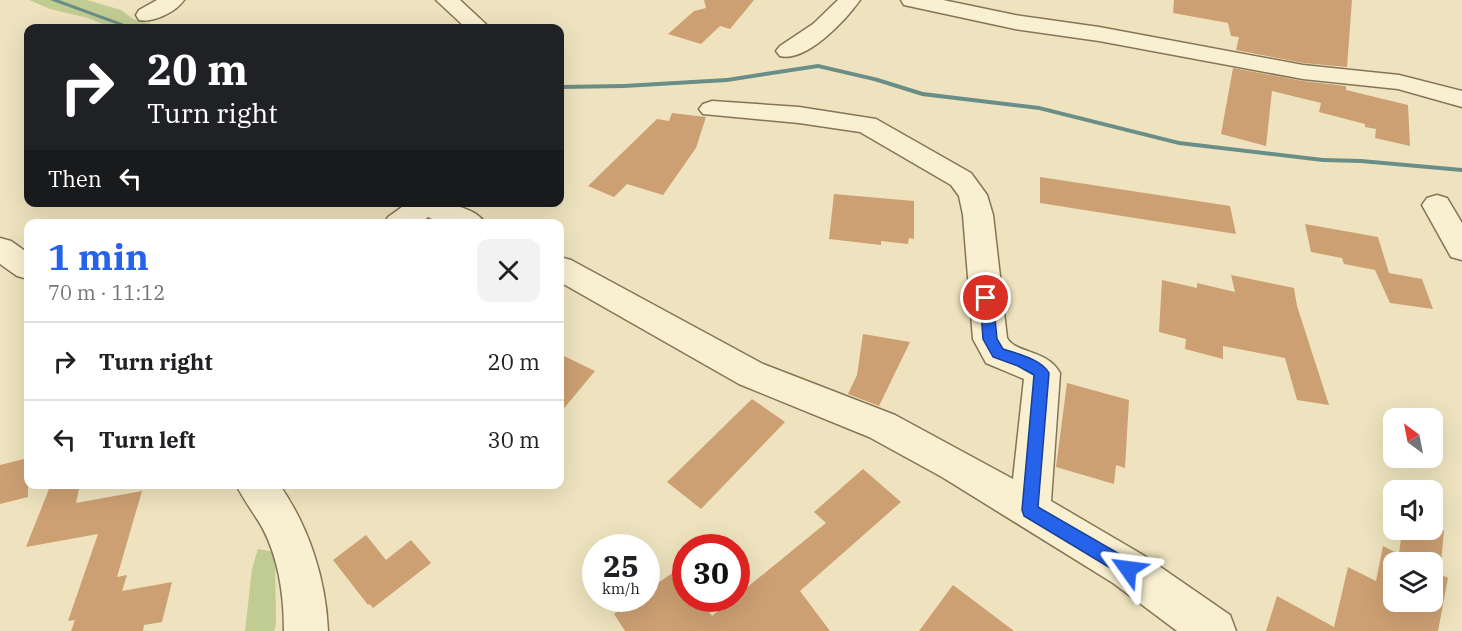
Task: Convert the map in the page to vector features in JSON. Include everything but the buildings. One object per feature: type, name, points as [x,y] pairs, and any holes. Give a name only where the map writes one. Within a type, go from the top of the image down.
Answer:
[{"type":"street","points":[[147,15],[173,0]]},
{"type":"street","points":[[447,0],[474,24]]},
{"type":"street","points":[[788,51],[807,40],[841,11],[849,0]]},
{"type":"street","points":[[912,0],[1016,22],[1077,30],[1304,72],[1399,82],[1462,99]]},
{"type":"street","points":[[712,109],[798,115],[867,125],[961,179],[973,195],[978,215],[990,339],[998,353],[1023,362],[1042,373],[1030,510]]},
{"type":"street","points":[[1437,205],[1462,249]]},
{"type":"street","points":[[405,219],[419,207]]},
{"type":"street","points":[[430,207],[459,219]]},
{"type":"street","points":[[0,249],[24,265]]},
{"type":"street","points":[[564,270],[751,374],[882,426],[956,465],[1128,569],[1214,631]]},
{"type":"street","points":[[259,489],[268,499],[298,565],[307,612],[306,631]]},
{"type":"green space","points":[[29,0],[87,0],[121,10],[133,19],[152,24],[102,24],[88,18],[50,9]]},
{"type":"green space","points":[[258,549],[275,552],[276,624],[274,631],[245,631],[252,569]]},
{"type":"waterway","points":[[53,0],[121,24]]},
{"type":"waterway","points":[[564,87],[727,80],[818,66],[876,79],[922,94],[1039,108],[1179,143],[1323,160],[1462,170]]},
{"type":"route","points":[[986,298],[990,339],[998,353],[1023,362],[1042,373],[1030,510],[1128,569]]}]
